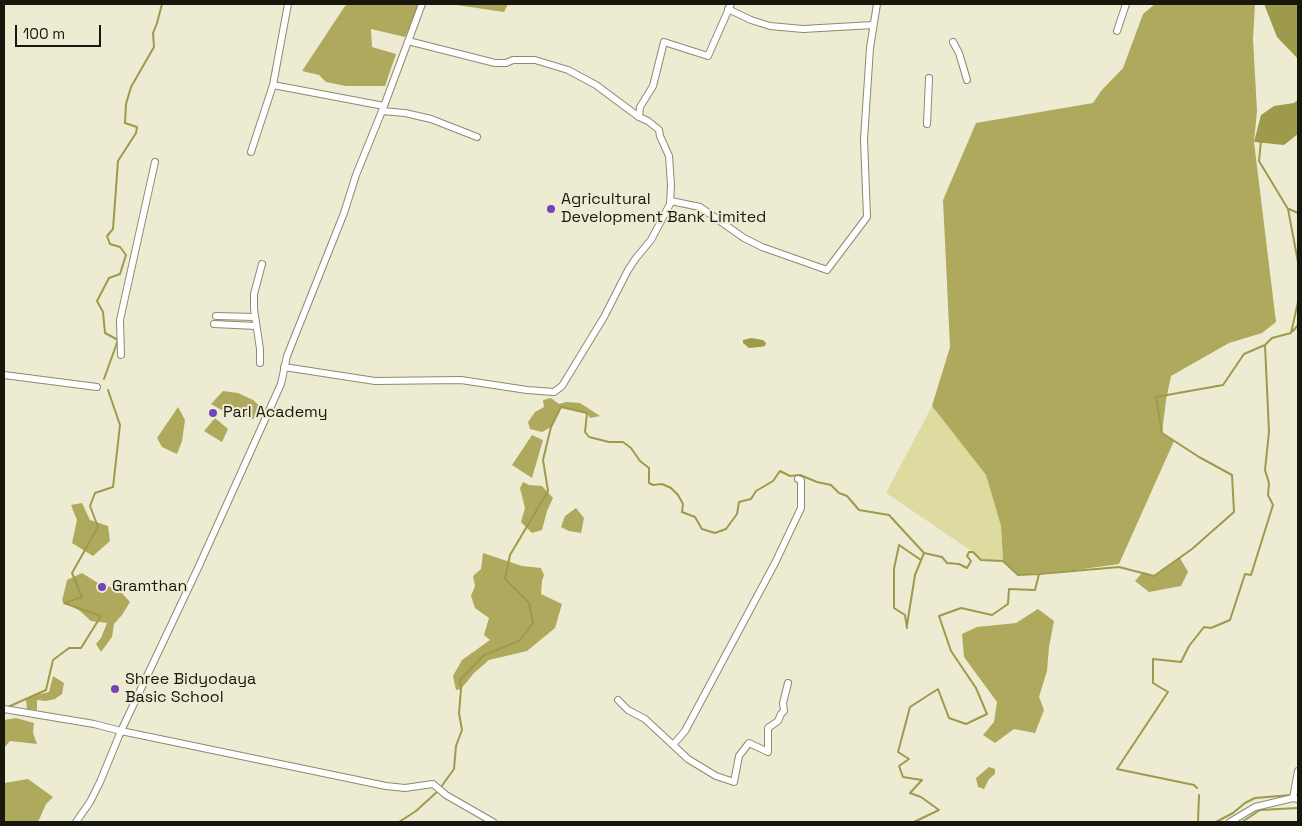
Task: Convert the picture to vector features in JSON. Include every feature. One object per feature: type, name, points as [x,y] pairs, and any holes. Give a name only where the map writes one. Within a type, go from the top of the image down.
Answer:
[{"type":"street","points":[[251,152],[273,86],[288,4]]},
{"type":"street","points":[[76,822],[90,802],[100,782],[121,731],[198,568],[281,384],[284,367],[341,222],[356,175],[422,4]]},
{"type":"street","points":[[671,201],[700,208],[744,238],[827,270],[866,217],[864,140],[869,56],[877,4]]},
{"type":"street","points":[[1117,31],[1126,4]]},
{"type":"street","points":[[638,117],[640,107],[653,86],[664,42],[708,56],[729,6],[751,20],[779,27],[803,29],[873,25]]},
{"type":"street","points":[[284,367],[375,382],[461,380],[554,392],[562,386],[604,317],[628,270],[656,233],[671,201],[669,156],[659,130],[648,120],[638,117],[596,85],[560,67],[535,60],[513,60],[506,63],[495,63],[408,40]]},
{"type":"street","points":[[953,42],[959,53],[967,80]]},
{"type":"street","points":[[927,124],[929,78]]},
{"type":"street","points":[[273,86],[431,119],[477,137]]},
{"type":"street","points":[[121,355],[120,320],[155,162]]},
{"type":"street","points":[[260,363],[254,294],[262,264]]},
{"type":"street","points":[[216,316],[255,317]]},
{"type":"street","points":[[214,324],[256,326]]},
{"type":"street","points":[[4,375],[98,388]]},
{"type":"street","points":[[673,745],[685,731],[775,563],[801,508],[800,480],[798,479]]},
{"type":"street","points":[[618,700],[628,710],[645,719],[688,759],[716,776],[734,782],[739,756],[749,744],[768,752],[768,728],[778,721],[784,711],[783,703],[788,683]]},
{"type":"street","points":[[4,710],[94,724],[386,786],[405,788],[433,784],[446,795],[490,822]]},
{"type":"street","points":[[1230,822],[1255,807],[1296,799],[1298,771]]},
{"type":"shaded area","points":[[349,4],[419,4],[416,15],[405,37],[371,29],[372,47],[396,54],[385,86],[346,86],[326,82],[319,75],[302,71],[345,6]]},
{"type":"shaded area","points":[[450,4],[508,4],[504,12]]},
{"type":"shaded area","points":[[1155,4],[1255,4],[1253,39],[1257,111],[1254,142],[1276,322],[1262,333],[1229,343],[1171,376],[1162,433],[1174,441],[1119,564],[1018,575],[1003,561],[1001,526],[986,475],[932,406],[950,347],[943,200],[976,123],[1093,103],[1101,91],[1123,68],[1143,14]]},
{"type":"shaded area","points":[[1264,4],[1298,4],[1298,59],[1277,37]]},
{"type":"shaded area","points":[[1298,100],[1298,134],[1284,145],[1254,142],[1261,115],[1274,106],[1294,103]]},
{"type":"shaded area","points":[[751,338],[763,340],[766,343],[765,346],[749,348],[743,343],[743,340]]},
{"type":"shaded area","points":[[223,391],[238,393],[253,400],[263,409],[253,419],[237,411],[227,413],[211,404]]},
{"type":"shaded area","points":[[551,398],[559,404],[566,402],[580,403],[600,416],[590,418],[587,413],[561,407],[551,427],[542,432],[530,429],[528,422],[535,412],[544,407],[543,400]]},
{"type":"shaded area","points":[[932,406],[986,475],[1001,526],[1003,561],[981,560],[973,552],[886,493]]},
{"type":"shaded area","points":[[178,407],[185,420],[182,441],[177,454],[162,447],[157,438]]},
{"type":"shaded area","points":[[215,418],[228,429],[222,442],[204,431]]},
{"type":"shaded area","points":[[532,435],[543,440],[532,478],[512,465]]},
{"type":"shaded area","points":[[523,482],[529,485],[542,486],[553,498],[542,530],[532,533],[521,522],[525,508],[520,488]]},
{"type":"shaded area","points":[[82,503],[90,520],[108,526],[110,541],[93,556],[72,543],[77,520],[71,505]]},
{"type":"shaded area","points":[[576,508],[584,518],[581,533],[569,531],[561,527],[565,516]]},
{"type":"shaded area","points":[[483,553],[522,566],[541,568],[544,575],[541,594],[562,604],[555,628],[527,651],[489,660],[474,673],[461,689],[456,690],[453,676],[462,660],[490,640],[484,635],[489,618],[475,608],[471,596],[475,586],[473,576],[481,569]]},
{"type":"shaded area","points":[[1180,558],[1188,572],[1181,586],[1149,592],[1135,581],[1143,572],[1155,576]]},
{"type":"shaded area","points":[[82,573],[98,583],[119,590],[130,602],[114,624],[112,637],[101,652],[96,644],[101,638],[107,623],[91,621],[80,611],[62,601],[67,580]]},
{"type":"shaded area","points":[[1038,609],[1054,621],[1047,671],[1039,697],[1044,710],[1035,733],[1014,729],[995,743],[983,735],[994,722],[997,702],[964,657],[962,634],[977,627],[1016,623]]},
{"type":"shaded area","points":[[53,676],[64,683],[62,694],[55,699],[37,700],[37,710],[27,709],[26,699],[49,692]]},
{"type":"shaded area","points":[[16,718],[34,723],[33,733],[37,744],[10,741],[4,748],[4,720]]},
{"type":"shaded area","points":[[989,767],[995,769],[995,774],[989,779],[984,789],[978,787],[976,778]]},
{"type":"shaded area","points":[[28,779],[53,797],[46,804],[38,822],[4,822],[4,783]]},
{"type":"waterway","points":[[104,379],[118,340],[105,333],[103,312],[97,301],[109,278],[120,274],[126,255],[120,247],[110,244],[107,236],[113,229],[118,161],[136,133],[137,127],[125,123],[126,104],[131,87],[154,47],[153,33],[162,4]]},
{"type":"waterway","points":[[1261,141],[1259,161],[1288,209],[1298,262]]},
{"type":"waterway","points":[[1289,209],[1298,213]]},
{"type":"waterway","points":[[914,822],[939,810],[921,797],[910,793],[922,780],[903,777],[899,766],[909,759],[898,752],[910,707],[938,689],[949,718],[966,724],[987,714],[976,688],[951,651],[939,616],[961,608],[992,615],[1008,604],[1009,589],[1035,590],[1039,574],[1119,567],[1154,576],[1192,549],[1234,512],[1232,475],[1199,457],[1162,433],[1156,397],[1223,385],[1244,354],[1265,345],[1272,338],[1291,333],[1298,302]]},
{"type":"waterway","points":[[1293,331],[1298,325]]},
{"type":"waterway","points":[[1197,788],[1194,785],[1117,769],[1168,692],[1153,683],[1153,659],[1181,662],[1189,646],[1204,627],[1211,628],[1230,620],[1245,574],[1251,575],[1273,505],[1268,495],[1269,483],[1265,470],[1269,432],[1265,345]]},
{"type":"waterway","points":[[8,707],[46,690],[53,660],[69,648],[81,648],[101,616],[64,603],[82,597],[72,573],[98,527],[90,506],[95,493],[113,487],[120,425],[108,390]]},
{"type":"waterway","points":[[441,787],[454,769],[456,746],[462,730],[459,713],[460,680],[484,655],[519,641],[533,623],[529,603],[505,579],[510,555],[548,491],[543,460],[551,427],[561,407],[587,413],[585,432],[589,437],[609,442],[623,442],[631,448],[640,461],[649,468],[649,483],[653,485],[662,484],[671,488],[683,504],[682,512],[695,517],[702,529],[715,533],[726,529],[737,514],[739,502],[751,499],[756,491],[773,481],[780,471],[790,476],[800,475],[831,485],[839,493],[847,496],[859,510],[889,515],[924,553],[942,557],[947,563],[959,564],[967,568],[971,561],[967,556],[969,552],[973,552],[981,560],[1003,561],[1018,575],[1039,574]]},
{"type":"waterway","points":[[907,628],[905,615],[894,608],[894,569],[899,545],[921,560]]},
{"type":"waterway","points":[[907,625],[915,575],[924,553]]},
{"type":"waterway","points":[[399,822],[416,811],[438,791]]},
{"type":"waterway","points":[[1198,822],[1199,795]]},
{"type":"waterway","points":[[1216,822],[1255,798],[1291,795]]},
{"type":"waterway","points":[[1242,822],[1260,810],[1298,808]]},
{"type":"place","name":"Agricultural Development Bank Limited","points":[[551,209]]},
{"type":"place","name":"Parl Academy","points":[[213,413]]},
{"type":"place","name":"Gramthan","points":[[102,587]]},
{"type":"place","name":"Shree Bidyodaya Basic School","points":[[115,689]]}]
